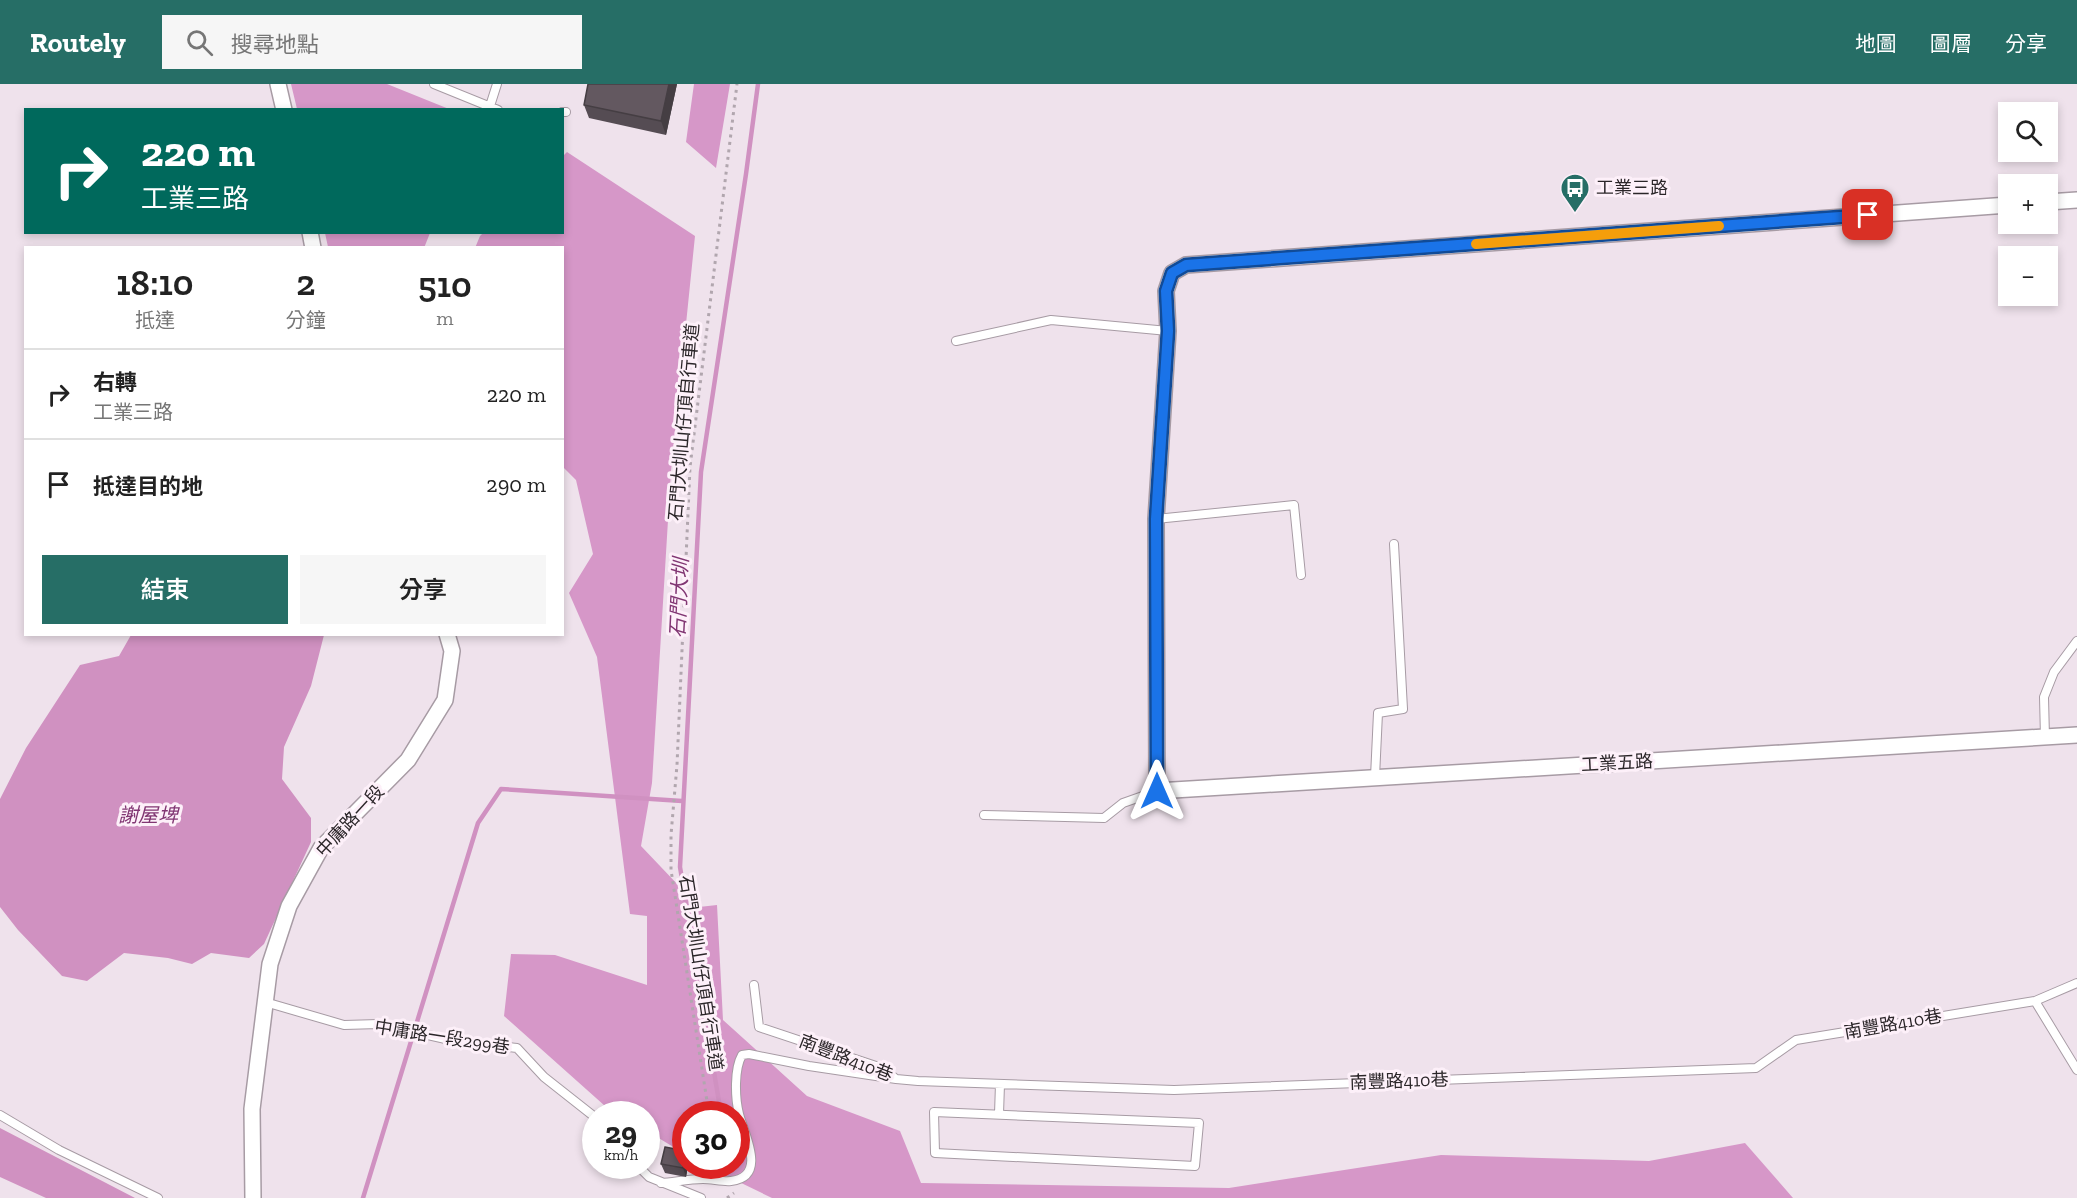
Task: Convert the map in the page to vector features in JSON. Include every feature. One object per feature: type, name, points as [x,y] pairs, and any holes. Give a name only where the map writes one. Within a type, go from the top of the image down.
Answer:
[{"type":"street","points":[[278,84],[284,108]]},
{"type":"street","points":[[2058,201],[2077,200]]},
{"type":"street","points":[[1157,791],[1156,519],[1168,331],[1166,291],[1172,273],[1186,265],[1998,206]]},
{"type":"street","name":"中庸路一段","points":[[253,1198],[252,1109],[265,1002],[270,964],[289,906],[321,848],[408,760],[445,700],[452,651],[448,636]]},
{"type":"street","name":"工業五路","points":[[1157,791],[2077,735]]},
{"type":"lane","points":[[434,84],[494,108],[497,84]]},
{"type":"lane","points":[[956,341],[1051,320],[1168,331]]},
{"type":"lane","points":[[1156,519],[1294,506],[1301,575]]},
{"type":"lane","points":[[1375,777],[1378,713],[1403,709],[1394,544]]},
{"type":"lane","points":[[2045,738],[2044,698],[2054,672],[2077,641]]},
{"type":"lane","points":[[984,814],[1104,818],[1123,803],[1157,791]]},
{"type":"lane","name":"南豐路410巷","points":[[754,985],[759,1027],[882,1068],[896,1078],[918,1082],[1174,1090],[1756,1068],[1796,1040],[2035,1000],[2077,983]]},
{"type":"lane","points":[[2035,1000],[2077,1070]]},
{"type":"lane","name":"中庸路一段299巷","points":[[265,1002],[344,1024],[379,1024],[450,1040],[517,1048],[544,1077],[582,1107]]},
{"type":"lane","points":[[661,1183],[694,1179],[732,1181],[749,1170],[752,1165],[752,1156],[736,1094],[738,1061],[742,1055],[749,1054],[869,1076],[896,1078]]},
{"type":"lane","points":[[999,1114],[1000,1084]]},
{"type":"lane","points":[[934,1112],[999,1114],[1199,1123],[1195,1166],[935,1153],[934,1112]]},
{"type":"lane","points":[[0,1115],[59,1150],[158,1198]]},
{"type":"lane","points":[[653,1179],[701,1198]]},
{"type":"path","name":"石門大圳山仔頂自行車道","points":[[707,1101],[671,870],[671,835],[677,765],[690,467],[737,84]]},
{"type":"shaded area","points":[[291,84],[387,84],[447,108],[297,108]]},
{"type":"shaded area","points":[[694,84],[730,84],[716,168],[686,142]]},
{"type":"shaded area","points":[[567,152],[695,236],[671,471],[652,783],[641,846],[699,907],[717,905],[723,1020],[807,1096],[900,1131],[921,1183],[1229,1188],[1441,1155],[1649,1161],[1745,1143],[1793,1198],[772,1198],[733,1179],[750,1179],[750,1101],[672,1101],[672,1146],[660,1139],[660,1101],[599,1101],[504,1016],[511,954],[555,955],[647,985],[647,916],[630,914],[597,657],[569,593],[593,554],[576,480],[564,468],[564,246],[476,246],[482,234],[564,234],[564,155]]},
{"type":"shaded area","points":[[325,234],[430,234],[425,246],[328,246]]},
{"type":"water","name":"謝屋埤","points":[[130,636],[324,636],[311,686],[284,747],[282,779],[311,818],[311,842],[264,944],[249,958],[211,953],[192,964],[168,958],[124,953],[87,981],[62,976],[18,930],[0,907],[0,799],[26,748],[80,665],[119,656]]},
{"type":"water","points":[[0,1128],[135,1198],[46,1198],[0,1177]]},
{"type":"building","points":[[588,84],[669,84],[661,121],[584,105]]},
{"type":"building","points":[[665,1147],[672,1148],[672,1166],[661,1164]]},
{"type":"waterway","name":"石門大圳","points":[[719,1101],[680,867],[701,472],[758,84]]},
{"type":"waterway","points":[[363,1198],[478,823],[501,789],[682,801]]},
{"type":"slow traffic","points":[[1476,244],[1719,226]]},
{"type":"place","name":"工業三路","points":[[1575,214]]},
{"type":"route","points":[[1157,791],[1156,519],[1168,331],[1166,291],[1172,273],[1186,265],[1868,215]]}]
